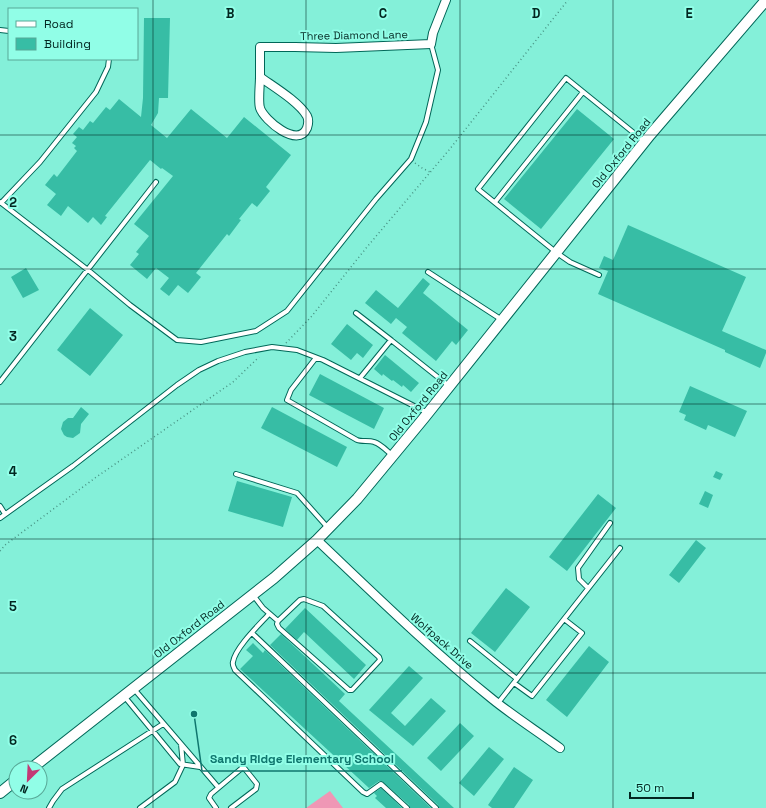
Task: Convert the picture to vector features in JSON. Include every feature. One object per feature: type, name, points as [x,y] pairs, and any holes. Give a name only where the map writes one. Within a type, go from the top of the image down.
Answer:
[{"type":"street","points":[[432,44],[433,33],[446,0]]},
{"type":"street","name":"Old Oxford Road","points":[[42,760],[253,594],[329,529],[357,499],[393,456],[645,142],[766,0]]},
{"type":"street","name":"Three Diamond Lane","points":[[260,77],[294,102],[307,117],[308,124],[303,134],[295,136],[288,134],[271,122],[259,106],[260,47],[336,48],[432,44]]},
{"type":"street","name":"Wolfpack Drive","points":[[317,540],[422,639],[498,703],[560,748]]},
{"type":"street","points":[[0,793],[8,786]]},
{"type":"lane","points":[[109,60],[108,67],[96,92],[40,162],[1,202],[88,270],[130,306],[177,340],[201,342],[256,331],[287,311],[410,158],[426,122],[438,70],[432,44]]},
{"type":"lane","points":[[599,275],[570,262],[557,253],[478,189],[566,78],[645,142]]},
{"type":"lane","points":[[495,202],[583,92]]},
{"type":"lane","points":[[0,382],[156,182]]},
{"type":"lane","points":[[428,272],[502,320]]},
{"type":"lane","points":[[356,313],[449,386]]},
{"type":"lane","points":[[360,378],[391,340]]},
{"type":"lane","points":[[0,518],[73,466],[177,385],[199,370],[218,361],[245,352],[265,348],[282,347],[297,350],[323,360],[428,413]]},
{"type":"lane","points":[[323,360],[315,359],[291,390],[287,400],[357,440],[378,444],[393,456]]},
{"type":"lane","points":[[236,474],[297,493],[329,529]]},
{"type":"lane","points":[[0,506],[6,514]]},
{"type":"lane","points":[[588,588],[578,579],[578,568],[610,523]]},
{"type":"lane","points":[[498,703],[620,548]]},
{"type":"lane","points":[[253,594],[269,614],[278,621],[277,624],[279,628],[349,690],[352,690],[380,660],[379,657],[323,606],[313,602],[304,599],[300,600],[278,621]]},
{"type":"lane","points":[[269,614],[234,656],[232,664],[235,670],[363,792],[367,794],[371,793],[378,785],[381,784],[407,808]]},
{"type":"lane","points":[[514,683],[532,696],[582,633],[564,619]]},
{"type":"lane","points":[[252,633],[436,808]]},
{"type":"lane","points":[[470,641],[518,679]]},
{"type":"lane","points":[[134,689],[218,787]]},
{"type":"lane","points":[[124,696],[180,764],[201,767]]},
{"type":"lane","points":[[49,808],[62,790],[163,724]]},
{"type":"lane","points":[[140,808],[175,782],[183,765],[181,743]]},
{"type":"lane","points":[[216,808],[209,798],[211,794],[242,768],[246,769],[257,784],[256,789],[231,808]]},
{"type":"path","points":[[282,347],[311,317],[568,0]]},
{"type":"path","points":[[410,158],[430,172]]},
{"type":"path","points":[[0,551],[5,545],[43,515],[233,382],[256,361],[265,348]]},
{"type":"shaded area","points":[[330,791],[343,808],[306,808]]},
{"type":"building","points":[[144,18],[170,18],[168,98],[159,98],[158,113],[151,125],[167,138],[191,109],[227,138],[244,117],[291,155],[266,187],[270,191],[257,207],[252,203],[239,219],[241,220],[229,236],[227,234],[196,273],[201,277],[188,293],[178,285],[169,296],[160,289],[169,278],[156,268],[147,279],[130,265],[139,254],[136,252],[149,236],[134,224],[173,176],[150,160],[105,216],[107,217],[101,225],[93,217],[88,223],[68,206],[61,216],[47,205],[56,194],[45,185],[54,174],[57,177],[77,151],[74,148],[76,146],[72,143],[77,137],[73,134],[79,127],[83,130],[90,121],[93,123],[106,107],[110,110],[119,99],[141,117],[143,98]]},
{"type":"building","points":[[577,109],[614,139],[541,229],[504,199]]},
{"type":"building","points":[[628,225],[746,277],[722,331],[766,350],[760,368],[725,352],[725,350],[598,294],[608,271],[599,268],[604,256],[613,260]]},
{"type":"building","points":[[26,268],[39,290],[23,298],[11,277]]},
{"type":"building","points":[[423,278],[430,284],[423,293],[468,330],[456,345],[452,341],[436,361],[402,333],[407,327],[396,318],[391,324],[365,303],[376,290],[398,308]]},
{"type":"building","points":[[90,308],[123,335],[90,376],[57,350]]},
{"type":"building","points":[[347,324],[373,345],[363,358],[357,353],[351,360],[331,344]]},
{"type":"building","points":[[385,355],[419,383],[411,392],[403,385],[402,387],[383,374],[382,376],[374,369]]},
{"type":"building","points":[[320,374],[384,408],[374,429],[309,395]]},
{"type":"building","points":[[690,386],[747,411],[735,437],[708,425],[706,430],[684,420],[686,415],[679,412]]},
{"type":"building","points":[[81,407],[89,414],[81,424],[80,433],[73,438],[67,437],[61,429],[63,422],[68,418],[73,418]]},
{"type":"building","points":[[272,407],[347,447],[337,467],[261,428]]},
{"type":"building","points":[[716,471],[723,474],[720,480],[713,477]]},
{"type":"building","points":[[237,481],[292,497],[283,527],[228,511]]},
{"type":"building","points":[[705,491],[713,495],[708,508],[699,504]]},
{"type":"building","points":[[598,494],[616,508],[567,571],[549,557]]},
{"type":"building","points":[[696,540],[706,548],[679,583],[669,575]]},
{"type":"building","points":[[506,588],[530,607],[495,652],[471,633]]},
{"type":"building","points":[[305,608],[366,665],[354,679],[304,632],[297,640],[285,629]]},
{"type":"building","points":[[281,634],[345,694],[339,701],[454,808],[439,808],[438,805],[270,645]]},
{"type":"building","points":[[253,643],[263,653],[265,650],[431,808],[410,808],[409,805],[382,781],[379,781],[369,788],[240,669],[253,656],[246,650]]},
{"type":"building","points":[[589,646],[609,662],[567,717],[546,700]]},
{"type":"building","points":[[409,666],[423,678],[391,713],[405,726],[431,698],[446,711],[413,746],[369,710]]},
{"type":"building","points":[[460,723],[474,736],[441,771],[427,758]]},
{"type":"building","points":[[489,747],[504,759],[474,796],[459,783]]},
{"type":"building","points":[[514,767],[533,780],[514,808],[492,808],[488,805]]},
{"type":"building","points":[[381,788],[402,808],[386,808],[375,798],[377,796],[374,793]]},
{"type":"place","name":"Sandy Ridge Elementary School","points":[[194,714]]}]
